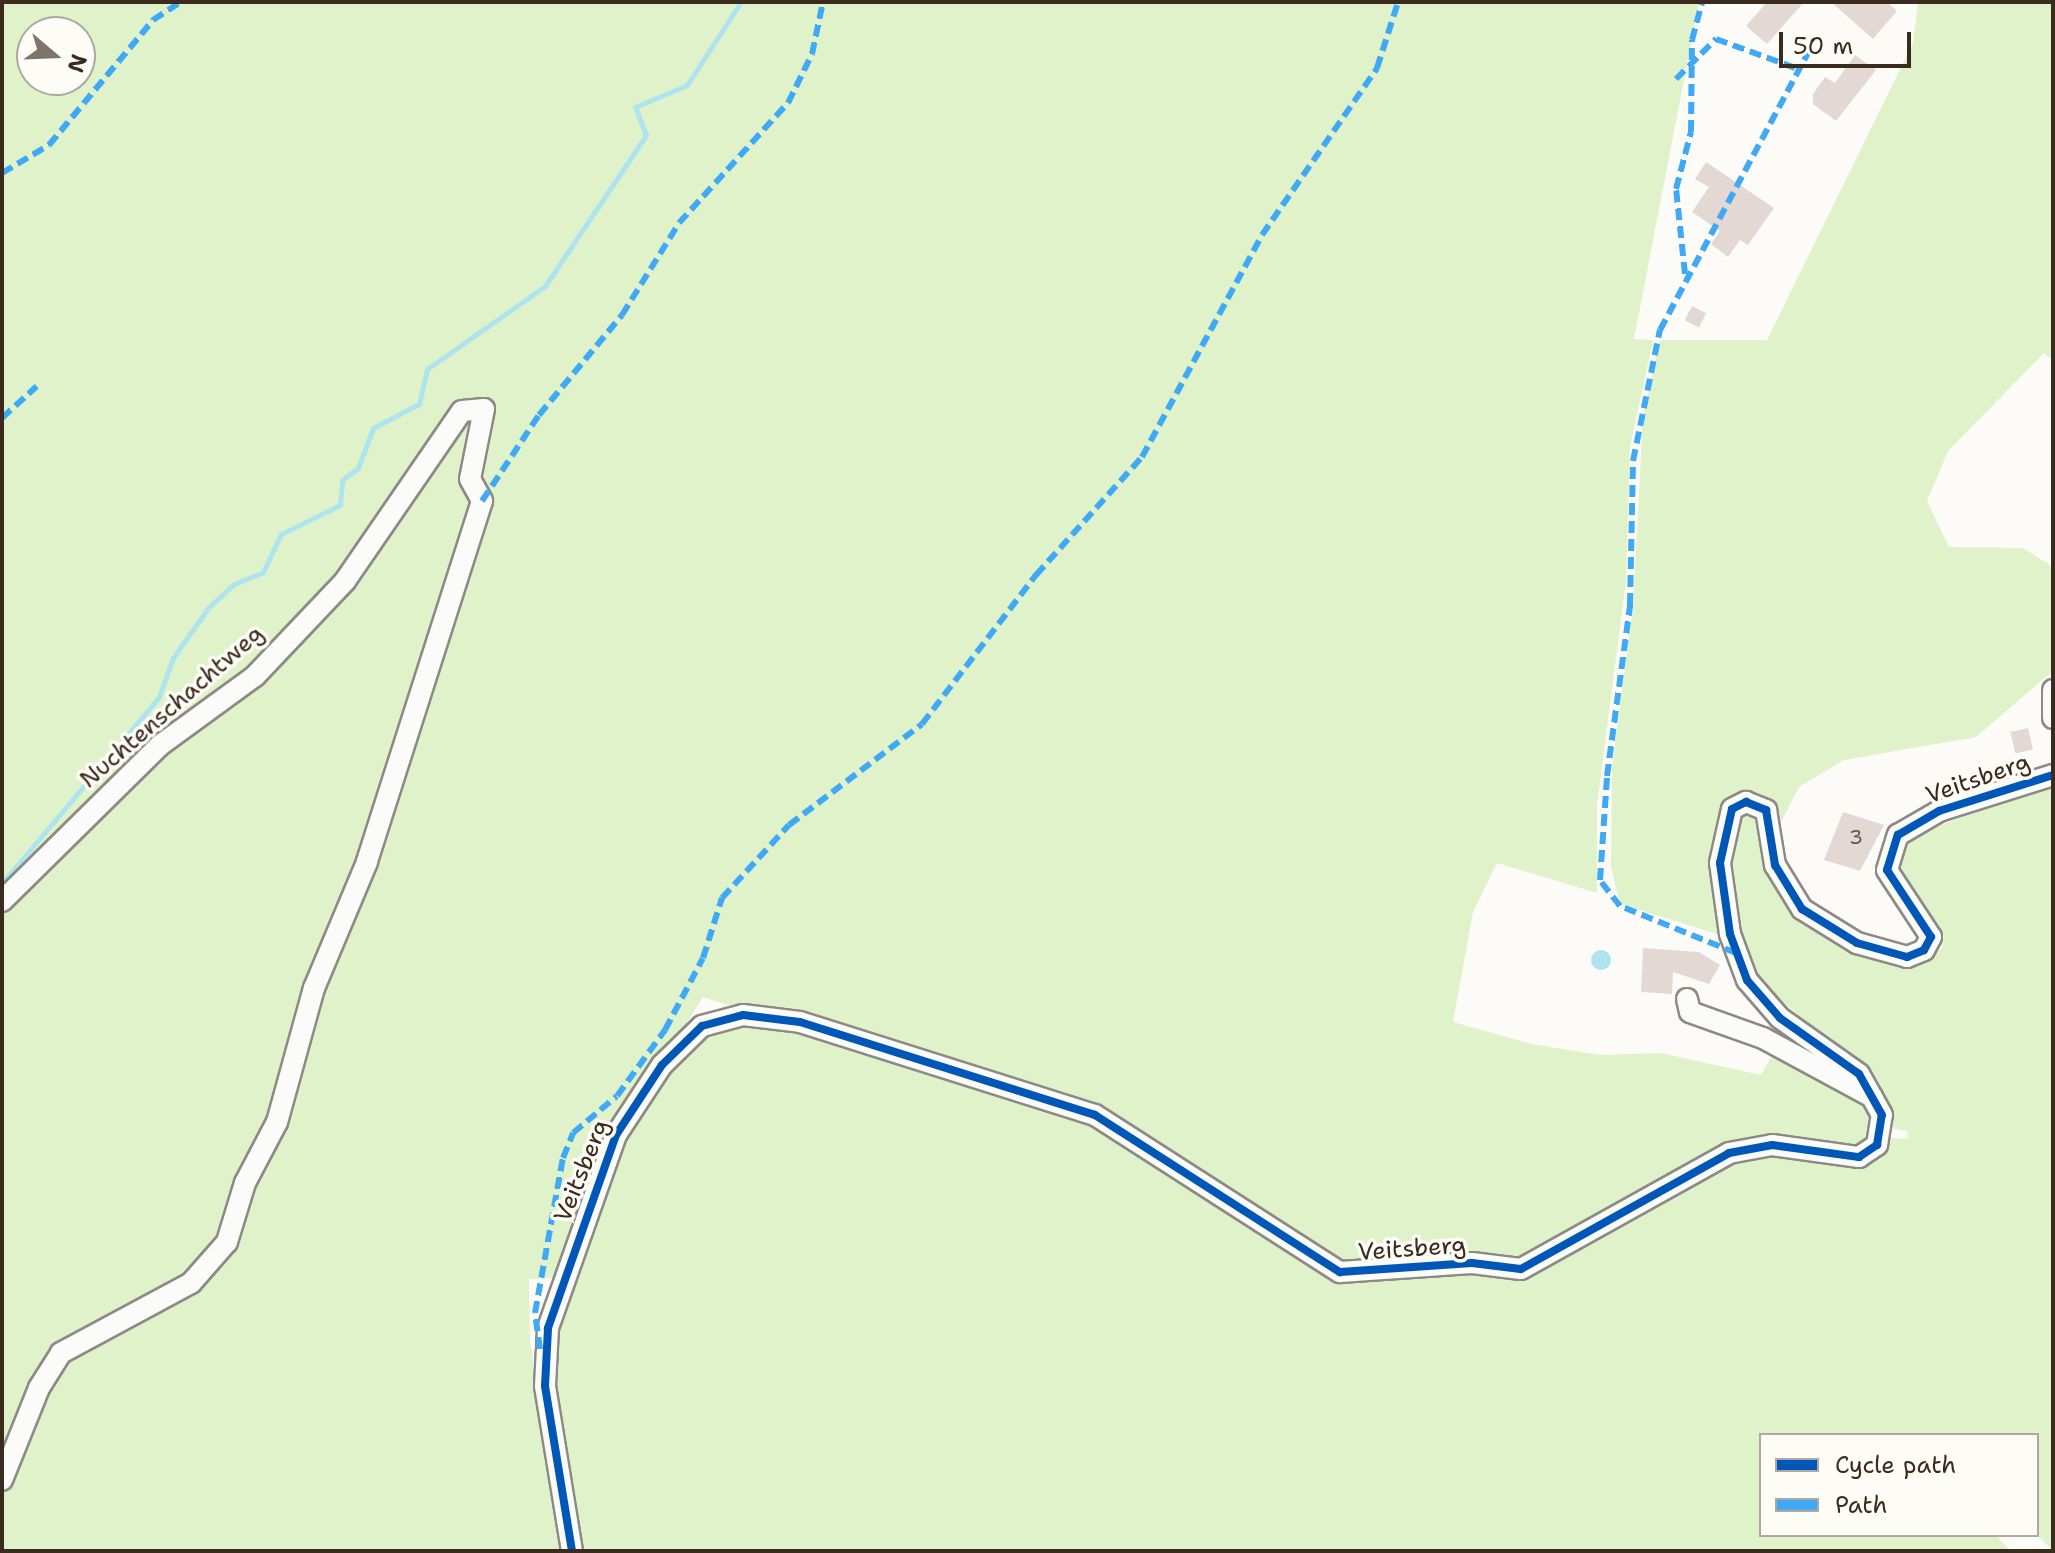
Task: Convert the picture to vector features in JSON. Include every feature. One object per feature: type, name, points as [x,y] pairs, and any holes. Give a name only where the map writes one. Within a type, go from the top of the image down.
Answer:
[{"type":"street","name":"Nuchtenschachtweg","points":[[2,901],[159,746],[255,676],[345,581],[472,405],[487,420],[471,465],[482,501],[367,862],[314,988],[285,1096],[227,1242],[191,1283],[61,1353],[39,1388],[2,1480]]},
{"type":"street","points":[[2053,690],[2053,718]]},
{"type":"street","name":"Veitsberg","points":[[572,1551],[544,1375],[548,1328],[616,1135],[641,1092],[702,1026],[743,1015],[800,1022],[1095,1115],[1312,1258],[1364,1276],[1538,1264],[1685,1172],[1751,1147],[1868,1154],[1882,1134],[1875,1099],[1843,1058],[1780,1018],[1747,980],[1730,934],[1720,863],[1726,818],[1746,802],[1766,810],[1775,865],[1802,909],[1857,943],[1907,957],[1924,950],[1931,937],[1887,870],[1898,835],[1939,811],[2053,775]]},
{"type":"street","points":[[1687,999],[1690,1012],[1763,1038],[1875,1099]]},
{"type":"green space","points":[[2,2],[1699,2],[1634,339],[1653,340],[1630,447],[1626,581],[1597,805],[1597,893],[1497,863],[1473,912],[1453,1022],[1532,1044],[1601,1055],[1661,1053],[1761,1075],[1775,1050],[1874,1111],[1868,1143],[1853,1149],[1716,1150],[1537,1258],[1342,1267],[1142,1135],[703,997],[598,1165],[554,1278],[529,1279],[530,1341],[565,1551],[2,1551]]},
{"type":"green space","points":[[1918,2],[2053,2],[2053,360],[2044,353],[1948,451],[1927,501],[1949,547],[2023,548],[2053,567],[2053,671],[1976,737],[1844,760],[1799,787],[1779,826],[1761,796],[1733,798],[1724,936],[1620,904],[1611,867],[1612,767],[1633,607],[1643,416],[1660,340],[1767,340],[1913,43]]},
{"type":"green space","points":[[2053,781],[2053,1551],[2039,1537],[2039,1433],[1759,1433],[1759,1537],[1998,1537],[2010,1551],[578,1551],[549,1345],[638,1104],[702,1036],[734,1023],[767,1022],[1083,1116],[1334,1278],[1528,1274],[1710,1166],[1776,1149],[1833,1161],[1888,1138],[1908,1139],[1907,1131],[1890,1128],[1841,1050],[1757,981],[1738,936],[1726,862],[1739,815],[1758,816],[1773,876],[1877,958],[1914,965],[1942,949],[1944,936],[1895,865],[1908,838]]},
{"type":"water","points":[[1597,950],[1605,950],[1611,960],[1605,970],[1597,970],[1591,964],[1591,956]]},
{"type":"building","points":[[1767,2],[1804,2],[1767,44],[1746,26]]},
{"type":"building","points":[[1831,2],[1887,2],[1897,11],[1873,39]]},
{"type":"building","points":[[1855,55],[1876,70],[1836,121],[1813,104],[1813,94],[1825,77],[1835,83]]},
{"type":"building","points":[[1706,162],[1774,208],[1748,245],[1740,240],[1728,257],[1711,244],[1720,231],[1692,212],[1709,187],[1695,179]]},
{"type":"building","points":[[1692,306],[1706,313],[1699,328],[1685,320]]},
{"type":"building","points":[[2028,728],[2033,749],[2015,753],[2010,732]]},
{"type":"building","points":[[1843,812],[1884,825],[1860,871],[1824,860]]},
{"type":"building","points":[[1643,948],[1699,952],[1720,965],[1709,984],[1673,972],[1672,994],[1641,992]]},
{"type":"waterway","points":[[2,883],[159,697],[173,658],[208,608],[234,584],[263,572],[281,534],[340,505],[342,480],[358,468],[373,428],[419,404],[427,369],[545,286],[646,135],[635,107],[687,85],[741,2]]},
{"type":"marked path","points":[[2,173],[49,145],[153,20],[181,2]]},
{"type":"marked path","points":[[482,501],[539,415],[622,315],[679,223],[788,103],[812,54],[823,2]]},
{"type":"marked path","points":[[540,1349],[535,1313],[563,1158],[573,1133],[617,1096],[665,1030],[703,958],[722,898],[789,825],[922,724],[1036,575],[1142,457],[1262,235],[1377,68],[1398,2]]},
{"type":"marked path","points":[[1685,274],[1676,189],[1691,132],[1692,40],[1702,2]]},
{"type":"marked path","points":[[1676,79],[1716,39],[1798,69]]},
{"type":"marked path","points":[[1736,953],[1620,906],[1600,880],[1607,776],[1630,605],[1633,461],[1660,330],[1810,49]]},
{"type":"marked path","points":[[2,418],[37,386]]},
{"type":"cycle path","points":[[572,1551],[545,1386],[548,1328],[616,1135],[662,1065],[702,1026],[743,1015],[800,1022],[1095,1115],[1340,1272],[1472,1263],[1521,1269],[1729,1153],[1772,1145],[1859,1157],[1877,1145],[1882,1115],[1859,1074],[1780,1018],[1747,980],[1730,934],[1720,863],[1732,809],[1746,802],[1766,810],[1775,865],[1802,909],[1857,943],[1907,957],[1924,950],[1931,937],[1887,870],[1898,835],[1939,811],[2053,775]]}]
